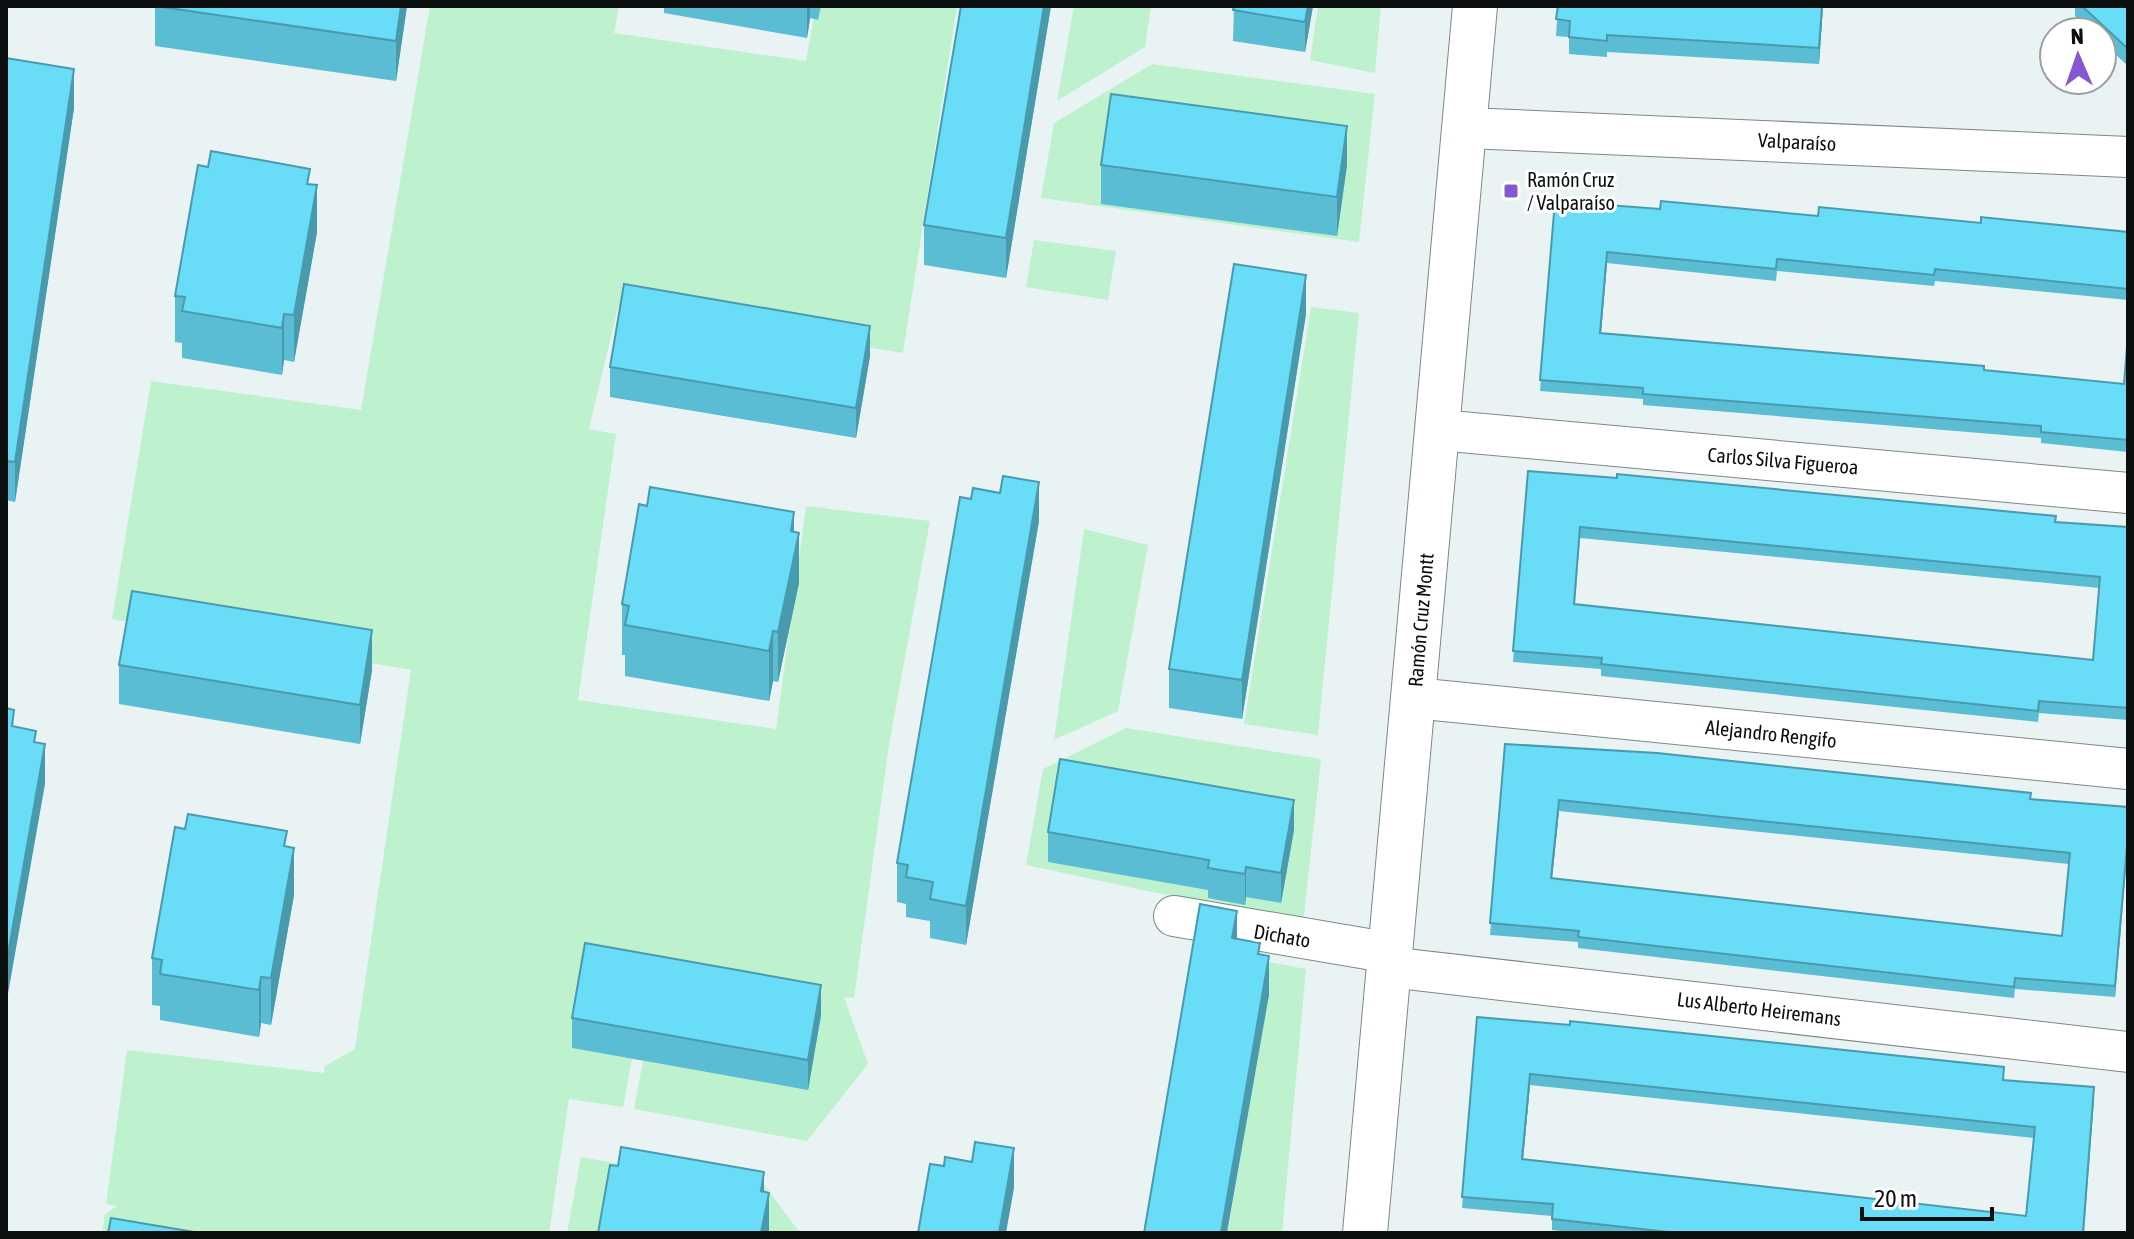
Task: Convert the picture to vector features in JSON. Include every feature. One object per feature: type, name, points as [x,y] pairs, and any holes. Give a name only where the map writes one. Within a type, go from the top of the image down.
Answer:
[{"type":"street","name":"Ramón Cruz Montt","points":[[1365,1233],[1467,128],[1475,6]]},
{"type":"street","name":"Valparaíso","points":[[1467,128],[2128,157]]},
{"type":"street","name":"Carlos Silva Figueroa","points":[[1439,430],[2128,493]]},
{"type":"street","name":"Alejandro Rengifo","points":[[1414,698],[2128,769]]},
{"type":"street","name":"Dichato","points":[[1174,916],[1390,960]]},
{"type":"street","name":"Lus Alberto Heiremans","points":[[1390,960],[2128,1052]]},
{"type":"green space","points":[[430,6],[619,6],[614,33],[806,61],[816,6],[957,6],[903,353],[618,307],[589,429],[616,434],[578,700],[776,729],[806,506],[930,521],[889,745],[854,998],[844,997],[868,1064],[807,1141],[634,1109],[643,1061],[807,1090],[574,1048],[632,1059],[623,1107],[569,1099],[549,1233],[102,1233],[105,1214],[117,1206],[106,1204],[127,1050],[324,1073],[325,1066],[355,1049],[411,670],[112,619],[151,381],[361,410]]},
{"type":"green space","points":[[1074,6],[1151,6],[1145,47],[1057,101]]},
{"type":"green space","points":[[1318,6],[1381,6],[1375,73],[1310,60]]},
{"type":"green space","points":[[1152,64],[1375,94],[1359,242],[1041,198],[1054,123]]},
{"type":"green space","points":[[1034,240],[1116,251],[1108,300],[1026,287]]},
{"type":"green space","points":[[1311,307],[1359,313],[1318,735],[1244,724]]},
{"type":"green space","points":[[1084,529],[1148,545],[1118,711],[1054,740]]},
{"type":"green space","points":[[1126,728],[1321,759],[1303,924],[1026,865],[1043,769]]},
{"type":"green space","points":[[1236,956],[1306,969],[1282,1233],[1216,1233],[1228,1231],[1246,1125]]},
{"type":"green space","points":[[581,1157],[690,1177],[607,1233],[567,1233]]},
{"type":"green space","points":[[760,1179],[800,1233],[762,1233]]},
{"type":"building","points":[[155,6],[401,6],[396,41]]},
{"type":"building","points":[[961,6],[1044,6],[1006,238],[924,225]]},
{"type":"building","points":[[1234,6],[1308,6],[1305,22],[1233,10]]},
{"type":"building","points":[[1558,6],[1822,6],[1819,48],[1607,35],[1607,41],[1569,37],[1570,21],[1556,19]]},
{"type":"building","points":[[2082,6],[2128,6],[2128,49],[2118,40],[2118,16],[2093,16]]},
{"type":"building","points":[[6,58],[74,69],[15,462],[6,461]]},
{"type":"building","points":[[1111,94],[1347,126],[1337,197],[1101,165]]},
{"type":"building","points":[[211,151],[310,169],[307,184],[317,185],[294,315],[284,314],[282,328],[182,311],[185,297],[175,296],[198,165],[208,167]]},
{"type":"building","points":[[1555,201],[1660,209],[1661,201],[1818,216],[1819,207],[1981,223],[1981,217],[2128,232],[2128,289],[1935,269],[1934,275],[1777,259],[1776,269],[1607,252],[1600,333],[1984,366],[1984,370],[2124,384],[2128,334],[2128,440],[2041,432],[2041,426],[1643,394],[1643,388],[1540,380]]},
{"type":"building","points":[[1234,264],[1306,275],[1242,680],[1169,669]]},
{"type":"building","points":[[624,284],[870,326],[856,408],[610,367]]},
{"type":"building","points":[[1528,471],[1617,478],[1617,474],[2056,516],[2055,522],[2128,527],[2128,708],[2039,701],[2038,711],[1601,664],[1602,658],[1513,651]],"holes":[[[1580,527],[2100,577],[2093,660],[1574,604]]]},
{"type":"building","points":[[1003,476],[1039,482],[966,906],[930,899],[933,882],[906,877],[908,865],[897,863],[960,497],[971,499],[973,488],[1000,493]]},
{"type":"building","points":[[650,487],[794,512],[791,531],[799,533],[778,632],[773,631],[769,651],[625,625],[629,606],[622,604],[639,504],[647,506]]},
{"type":"building","points":[[132,591],[372,630],[360,705],[119,665]]},
{"type":"building","points":[[6,708],[14,710],[12,726],[36,731],[34,742],[45,744],[6,965]]},
{"type":"building","points":[[1505,744],[1657,753],[2031,793],[2030,799],[2128,807],[2115,986],[2015,978],[2014,987],[1578,937],[1579,931],[1490,923]],"holes":[[[1559,800],[2070,853],[2062,936],[1551,878]]]},
{"type":"building","points":[[1060,759],[1294,800],[1281,873],[1246,867],[1245,874],[1208,868],[1209,860],[1048,832]]},
{"type":"building","points":[[188,814],[287,831],[284,846],[294,848],[271,978],[261,977],[259,990],[160,974],[162,960],[152,958],[175,827],[185,829]]},
{"type":"building","points":[[1200,904],[1237,911],[1232,938],[1260,943],[1258,954],[1269,956],[1221,1233],[1144,1233]]},
{"type":"building","points":[[585,943],[821,985],[808,1060],[572,1018]]},
{"type":"building","points":[[1477,1017],[1570,1025],[1570,1021],[2004,1067],[2003,1080],[2094,1087],[2083,1233],[1677,1233],[1552,1219],[1553,1204],[1462,1197]],"holes":[[[1530,1074],[2035,1127],[2026,1216],[1522,1159]]]},
{"type":"building","points":[[975,1142],[1014,1148],[999,1233],[918,1233],[930,1164],[944,1166],[945,1157],[972,1162]]},
{"type":"building","points":[[621,1147],[764,1172],[761,1191],[769,1193],[761,1233],[598,1233],[610,1165],[618,1166]]},
{"type":"building","points":[[111,1218],[200,1233],[108,1233]]},
{"type":"place","name":"Ramón Cruz / Valparaíso","points":[[1511,191]]}]
